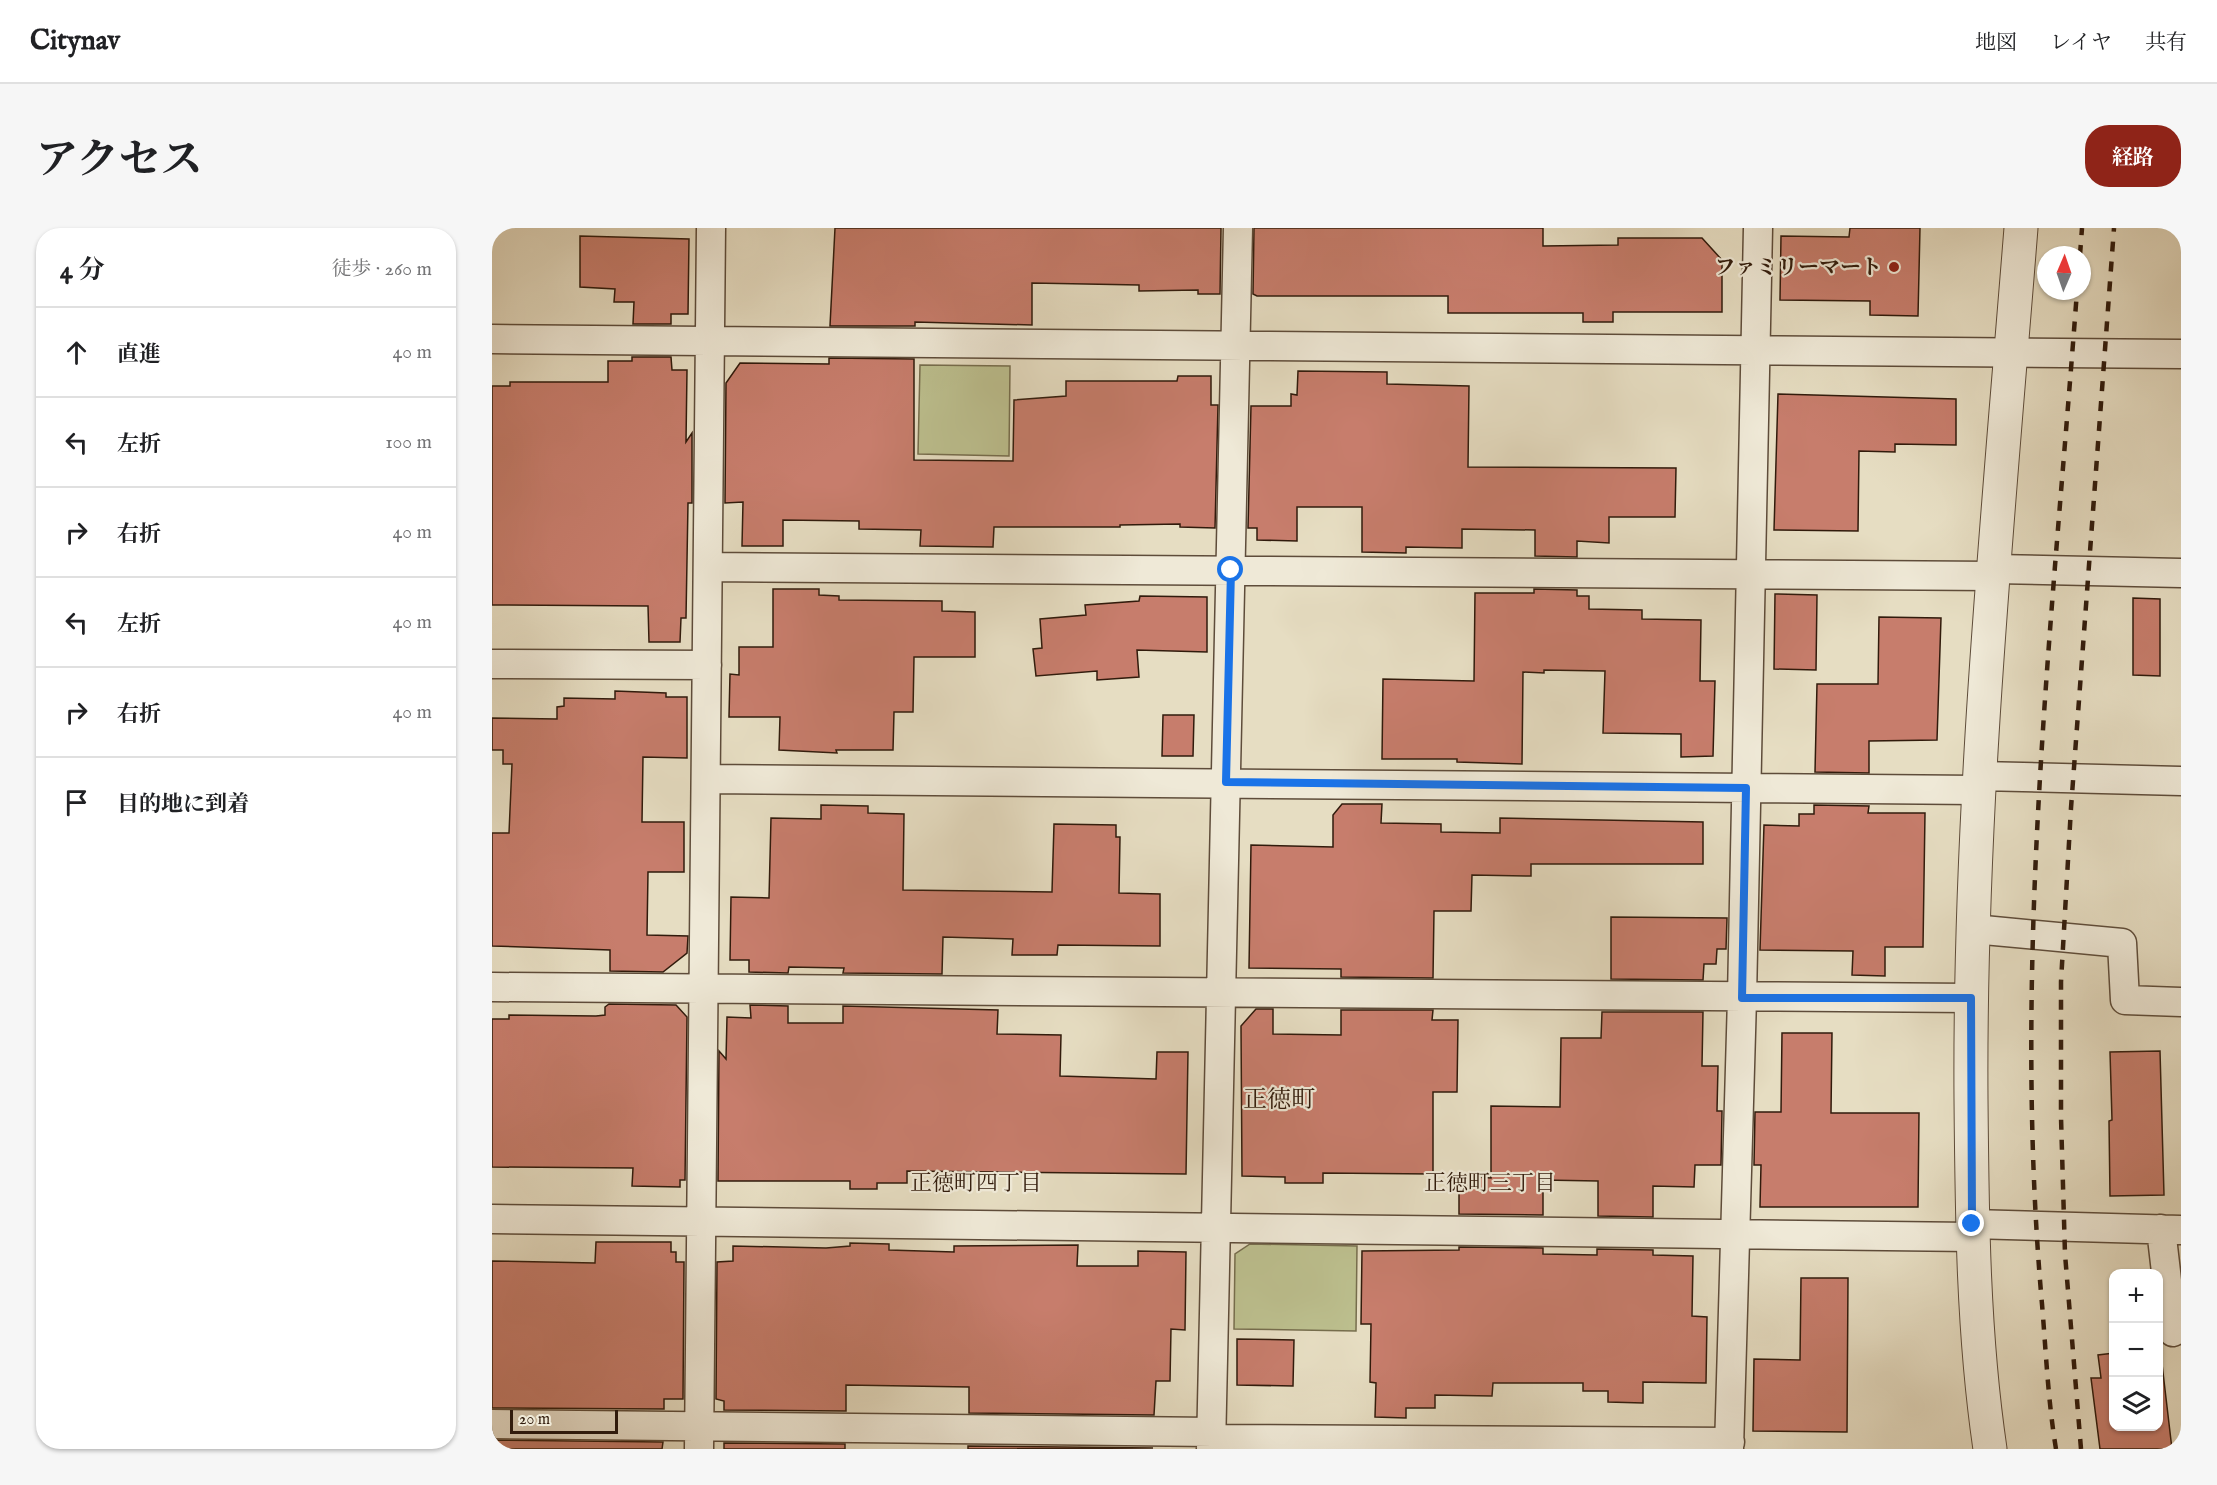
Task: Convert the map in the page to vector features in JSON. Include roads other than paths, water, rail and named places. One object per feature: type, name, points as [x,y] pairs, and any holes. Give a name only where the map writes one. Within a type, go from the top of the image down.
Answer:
[{"type":"street","points":[[699,1438],[711,228]]},
{"type":"street","points":[[1211,1440],[1238,228]]},
{"type":"street","points":[[492,1424],[699,1438],[1211,1440],[1729,1446],[1742,998],[1758,228]]},
{"type":"street","points":[[1990,1449],[1984,1410],[1972,1230],[1971,998],[1979,783],[2021,228]]},
{"type":"street","points":[[492,339],[2181,354]]},
{"type":"street","points":[[708,567],[1751,574],[2181,573]]},
{"type":"street","points":[[492,664],[707,665]]},
{"type":"street","points":[[706,778],[1746,788],[2181,781]]},
{"type":"street","points":[[1973,929],[2122,944],[2125,1000],[2181,1002]]},
{"type":"street","points":[[492,987],[1971,998]]},
{"type":"street","points":[[492,1219],[1735,1234],[2171,1229],[2173,1332]]},
{"type":"railway","points":[[2081,246],[2082,228]]},
{"type":"railway","points":[[2081,1449],[2065,1254],[2061,1117],[2061,982],[2071,808],[2114,228]]},
{"type":"railway","points":[[2056,1449],[2042,1304],[2034,1177],[2031,1051],[2033,924],[2047,670],[2076,300]]},
{"type":"place","name":"ファミリーマート","points":[[1894,267]]},
{"type":"district","name":"正徳町","points":[[1279,1099]]},
{"type":"district","name":"正徳町四丁目","points":[[976,1182]]},
{"type":"district","name":"正徳町三丁目","points":[[1490,1182]]}]
